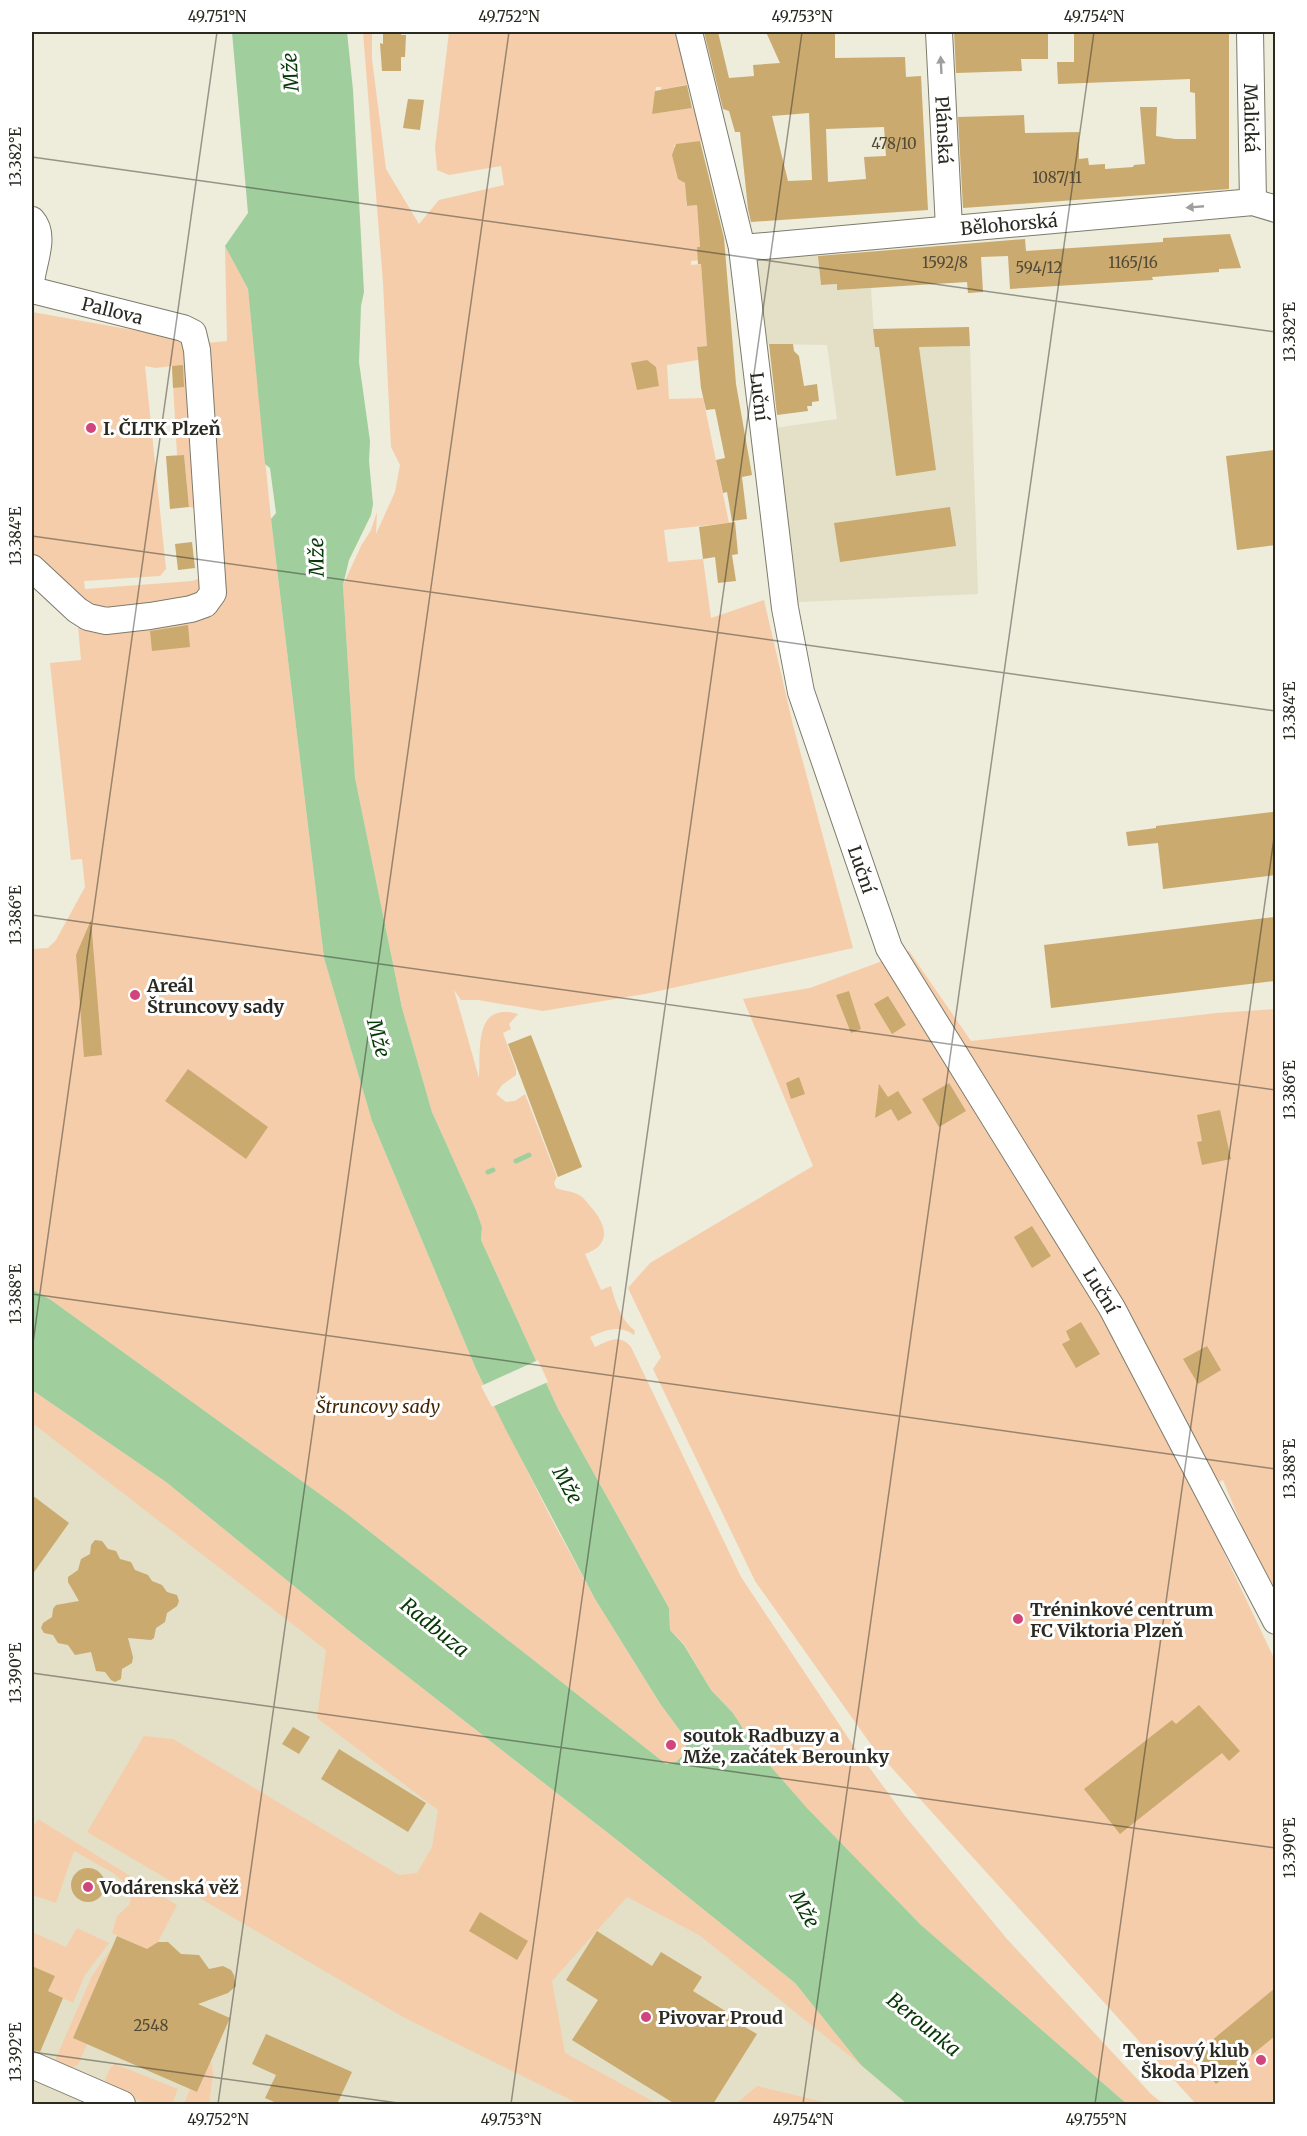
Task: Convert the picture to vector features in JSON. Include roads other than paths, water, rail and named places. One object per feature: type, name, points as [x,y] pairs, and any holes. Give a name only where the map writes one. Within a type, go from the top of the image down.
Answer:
[{"type":"street","name":"Luční","points":[[690,32],[742,248],[784,608],[801,692],[889,948],[1112,1308],[1275,1621]]},
{"type":"street","name":"Plánská","points":[[939,32],[949,228]]},
{"type":"street","name":"Malická","points":[[1250,32],[1264,206]]},
{"type":"street","name":"Bělohorská","points":[[742,248],[949,228],[1264,206]]},
{"type":"street","points":[[32,220],[36,224],[39,240],[32,276]]},
{"type":"street","points":[[32,285],[32,290]]},
{"type":"street","name":"Pallova","points":[[32,290],[183,328],[193,333],[197,350],[213,593],[205,604],[191,609],[106,621],[88,617],[76,610],[32,568]]},
{"type":"street","points":[[32,2065],[122,2104]]},
{"type":"water","points":[[232,32],[347,32],[353,90],[364,292],[361,306],[359,362],[370,441],[369,461],[373,504],[371,515],[349,560],[343,585],[355,778],[402,1008],[432,1112],[482,1227],[481,1240],[558,1409],[669,1608],[670,1630],[684,1645],[711,1690],[733,1713],[758,1752],[807,1808],[921,1925],[1127,2104],[907,2104],[861,2065],[795,1983],[617,1840],[353,1634],[166,1482],[32,1390],[32,1289],[51,1300],[346,1513],[666,1764],[676,1762],[684,1754],[686,1744],[681,1732],[661,1705],[595,1599],[476,1369],[372,1121],[324,958],[271,519],[276,513],[270,468],[265,464],[248,289],[225,246],[248,213]]},
{"type":"waterway","points":[[516,1161],[529,1155]]},
{"type":"waterway","points":[[488,1172],[493,1170]]},
{"type":"place","name":"I. ČLTK Plzeň","points":[[91,428]]},
{"type":"place","name":"Areál Štruncovy sady","points":[[135,995]]},
{"type":"place","name":"Tréninkové centrum FC Viktoria Plzeň","points":[[1018,1619]]},
{"type":"place","name":"soutok Radbuzy a Mže, začátek Berounky","points":[[671,1745]]},
{"type":"place","name":"Vodárenská věž","points":[[88,1887]]},
{"type":"place","name":"Pivovar Proud","points":[[646,2017]]},
{"type":"place","name":"Tenisový klub Škoda Plzeň","points":[[1261,2060]]},
{"type":"water label","name":"Mže","points":[[290,72]]},
{"type":"water label","name":"Mže","points":[[316,557]]},
{"type":"water label","name":"Mže","points":[[379,1038]]},
{"type":"water label","name":"Mže","points":[[568,1485]]},
{"type":"water label","name":"Radbuza","points":[[435,1627]]},
{"type":"water label","name":"Mže","points":[[805,1909]]},
{"type":"water label","name":"Berounka","points":[[924,2024]]},
{"type":"park label","name":"Štruncovy sady","points":[[378,1406]]}]
